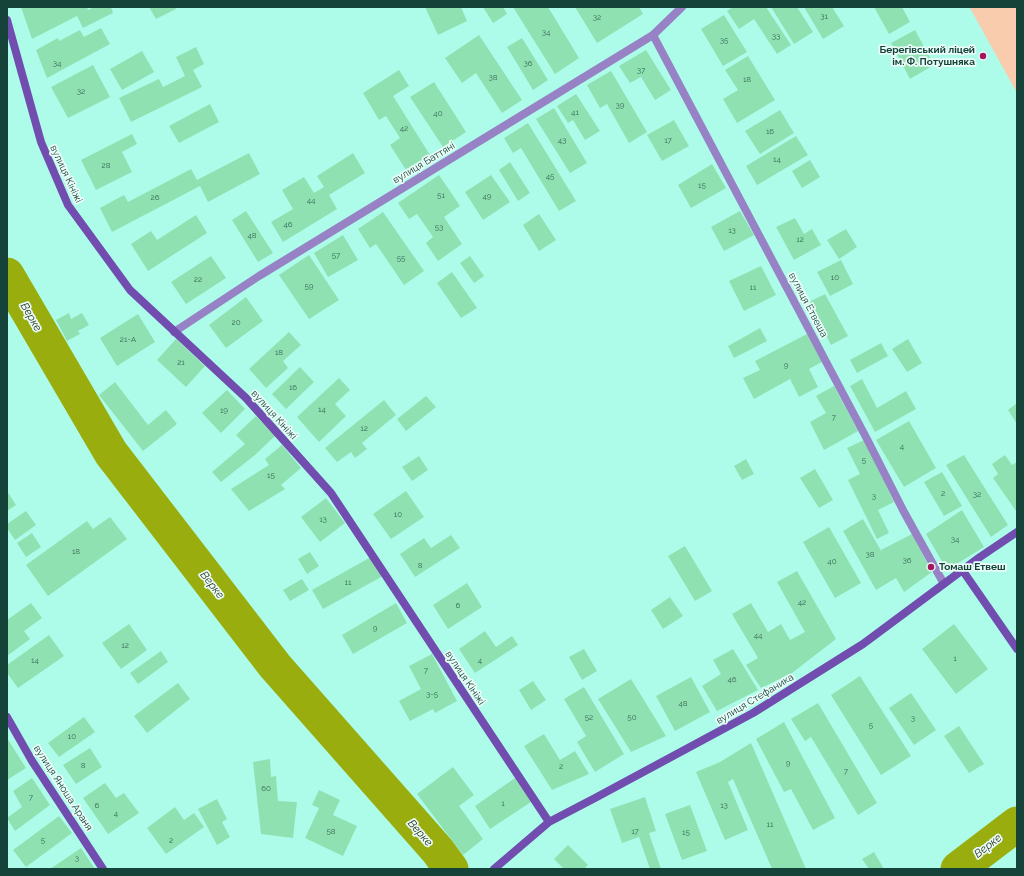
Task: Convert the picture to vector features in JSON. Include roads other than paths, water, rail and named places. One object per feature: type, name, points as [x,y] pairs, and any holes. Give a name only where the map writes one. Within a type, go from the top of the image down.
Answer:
[{"type":"street","name":"вулиця Баттяні","points":[[174,332],[259,276],[653,35],[682,7]]},
{"type":"street","name":"вулиця Кініжі","points":[[7,20],[41,142],[68,205],[130,290],[246,398],[331,493],[549,822]]},
{"type":"street","name":"вулиця Етвеша","points":[[653,35],[862,429],[904,512],[944,584]]},
{"type":"street","name":"вулиця Стефаника","points":[[494,869],[549,822],[753,714],[863,644],[1017,532]]},
{"type":"street","points":[[963,571],[1017,649]]},
{"type":"street","name":"вулиця Яноша Араня","points":[[7,717],[32,761],[103,869]]},
{"type":"waterway","name":"Верке","points":[[7,275],[111,453],[275,666],[438,851],[451,869]]},
{"type":"waterway","name":"Верке","points":[[958,869],[1017,824]]},
{"type":"place","name":"Берегівський ліцей ім. Ф. Потушняка","points":[[983,56]]},
{"type":"place","name":"Томаш Етвеш","points":[[931,567]]}]
